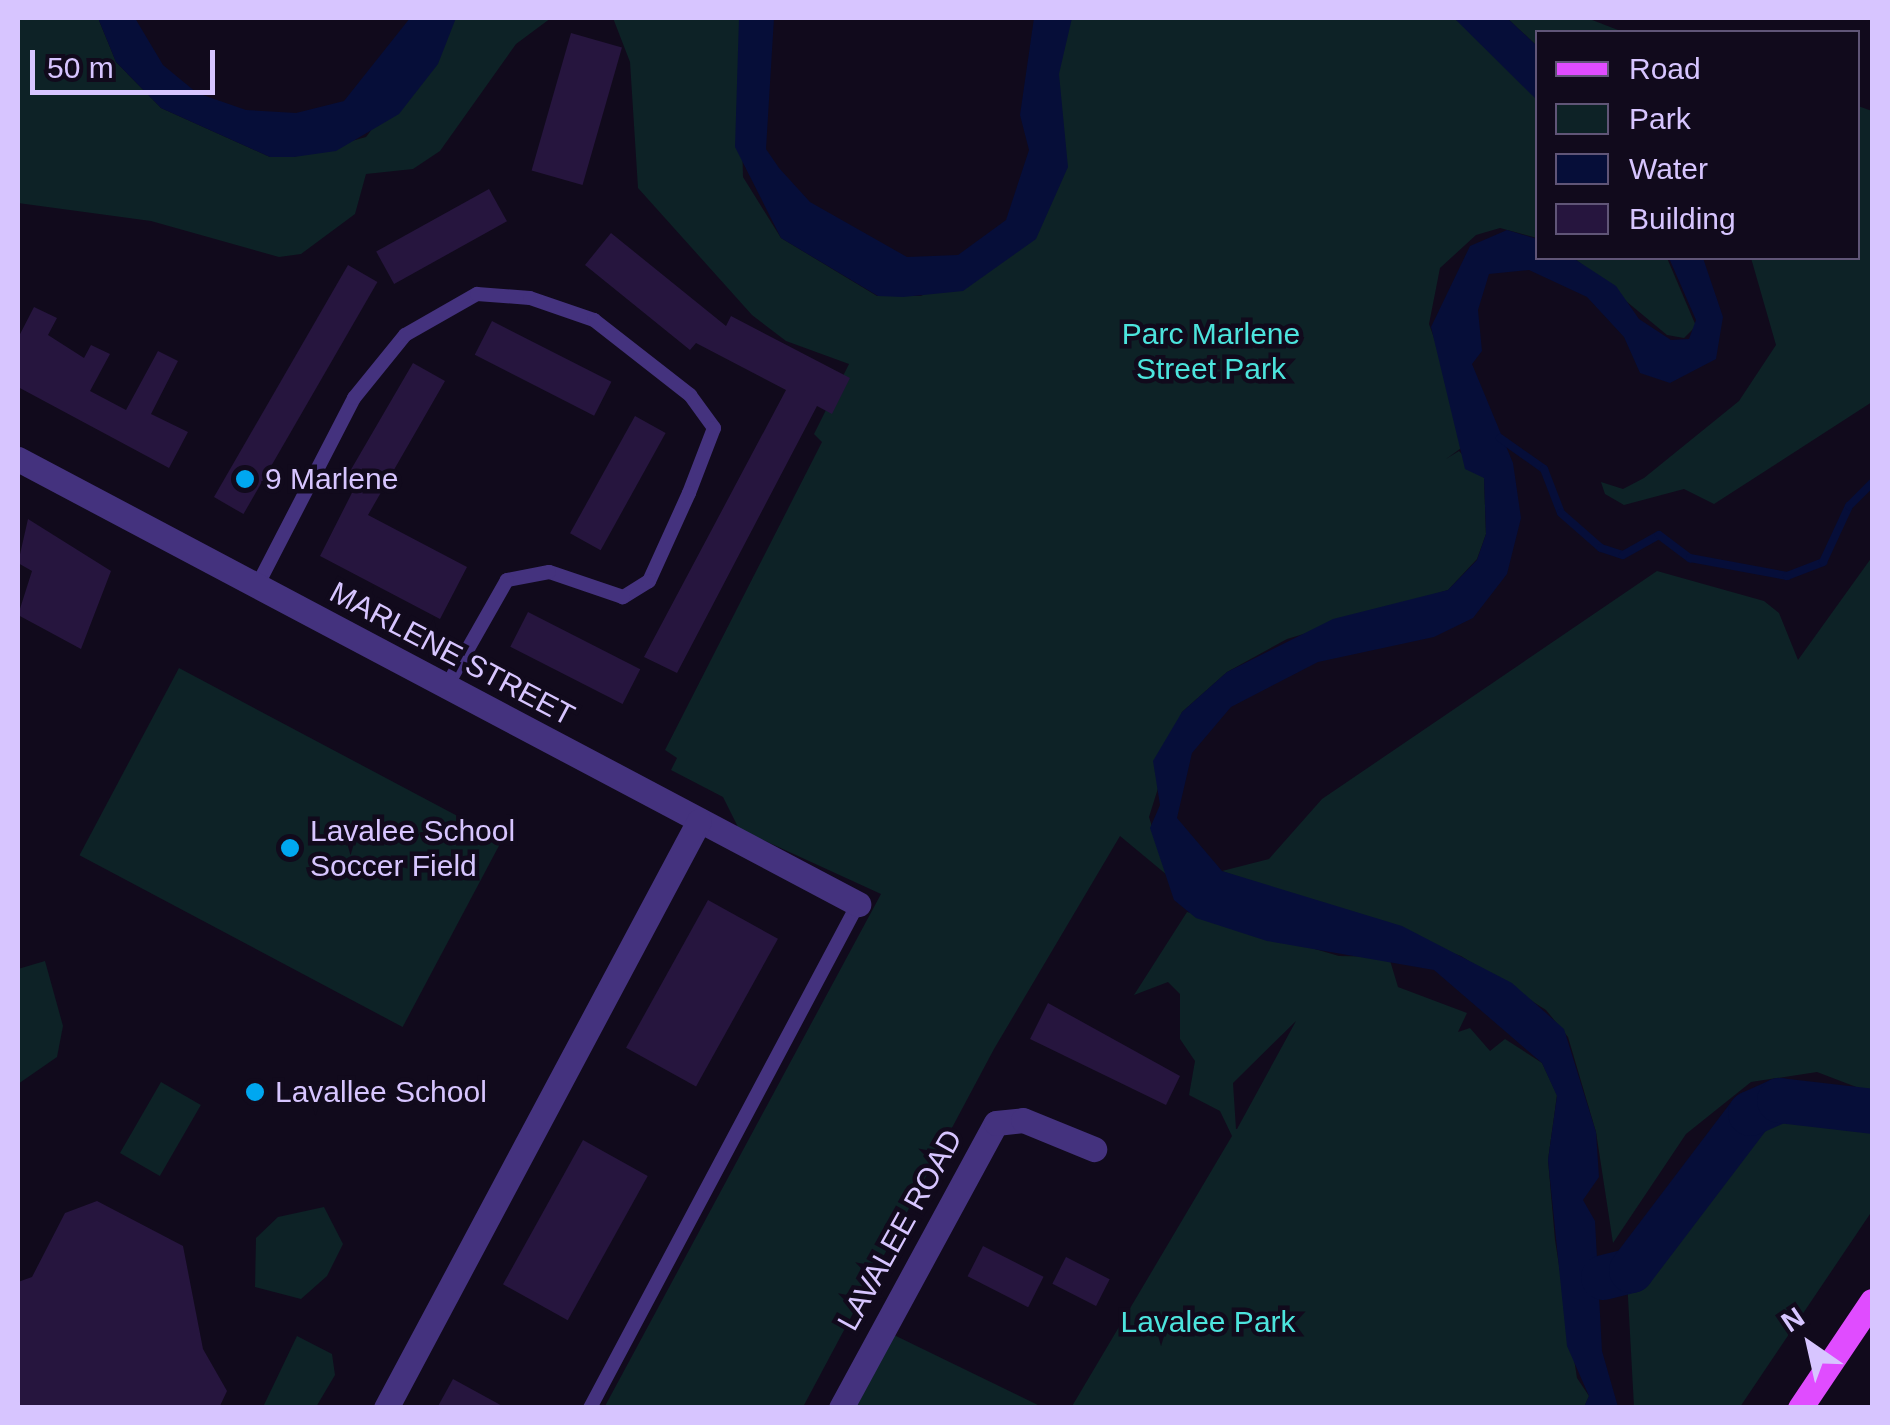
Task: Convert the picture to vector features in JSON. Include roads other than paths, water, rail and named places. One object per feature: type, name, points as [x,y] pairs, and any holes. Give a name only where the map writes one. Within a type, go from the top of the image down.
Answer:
[{"type":"main road","points":[[1800,1408],[1872,1301]]},
{"type":"street","name":"MARLENE STREET","points":[[18,458],[445,689],[858,904]]},
{"type":"street","points":[[386,1408],[699,821]]},
{"type":"street","name":"LAVALEE ROAD","points":[[840,1408],[996,1123],[1024,1120],[1094,1149]]},
{"type":"lane","points":[[257,586],[354,398],[405,336],[477,294],[530,298],[594,320],[690,395],[714,428],[690,494],[649,582],[623,597],[549,572],[507,580],[445,689]]},
{"type":"lane","points":[[590,1408],[858,904]]},
{"type":"water","points":[[98,18],[135,18],[163,65],[197,93],[246,110],[296,113],[344,101],[410,18],[456,18],[438,64],[399,114],[336,151],[270,157],[161,108],[116,62]]},
{"type":"water","points":[[739,18],[774,18],[766,149],[779,168],[810,202],[907,257],[958,255],[1006,220],[1029,150],[1020,115],[1034,18],[1072,18],[1059,74],[1068,167],[1036,239],[963,291],[903,297],[878,296],[781,238],[735,147]]},
{"type":"water","points":[[1454,18],[1507,18],[1535,44],[1535,98]]},
{"type":"water","points":[[1507,230],[1535,238],[1535,260],[1576,260],[1616,286],[1639,319],[1671,340],[1689,339],[1696,320],[1670,260],[1704,260],[1723,317],[1716,359],[1670,383],[1640,373],[1624,337],[1587,297],[1529,270],[1489,274],[1478,310],[1482,351],[1472,364],[1513,463],[1521,518],[1507,574],[1473,618],[1434,637],[1318,662],[1231,707],[1192,753],[1177,818],[1222,871],[1402,926],[1512,983],[1564,1029],[1596,1132],[1599,1177],[1583,1200],[1595,1221],[1602,1351],[1618,1407],[1584,1407],[1589,1396],[1567,1346],[1548,1160],[1557,1096],[1542,1063],[1434,970],[1267,941],[1196,918],[1174,900],[1150,828],[1160,805],[1153,761],[1182,712],[1227,672],[1333,619],[1448,590],[1477,560],[1486,534],[1484,478],[1465,469],[1431,327],[1470,246]]},
{"type":"waterway","points":[[1500,438],[1544,469],[1561,513],[1601,548],[1623,555],[1659,535],[1690,558],[1787,576],[1823,562],[1849,506],[1872,483]]},
{"type":"waterway","points":[[1603,1277],[1631,1270],[1750,1113],[1779,1100],[1872,1111]]},
{"type":"place","name":"9 Marlene","points":[[245,479]]},
{"type":"place","name":"Lavalee School Soccer Field","points":[[290,848]]},
{"type":"place","name":"Lavallee School","points":[[255,1092]]},
{"type":"park label","name":"Parc Marlene Street Park","points":[[1211,351]]},
{"type":"park label","name":"Lavalee Park","points":[[1208,1322]]}]
